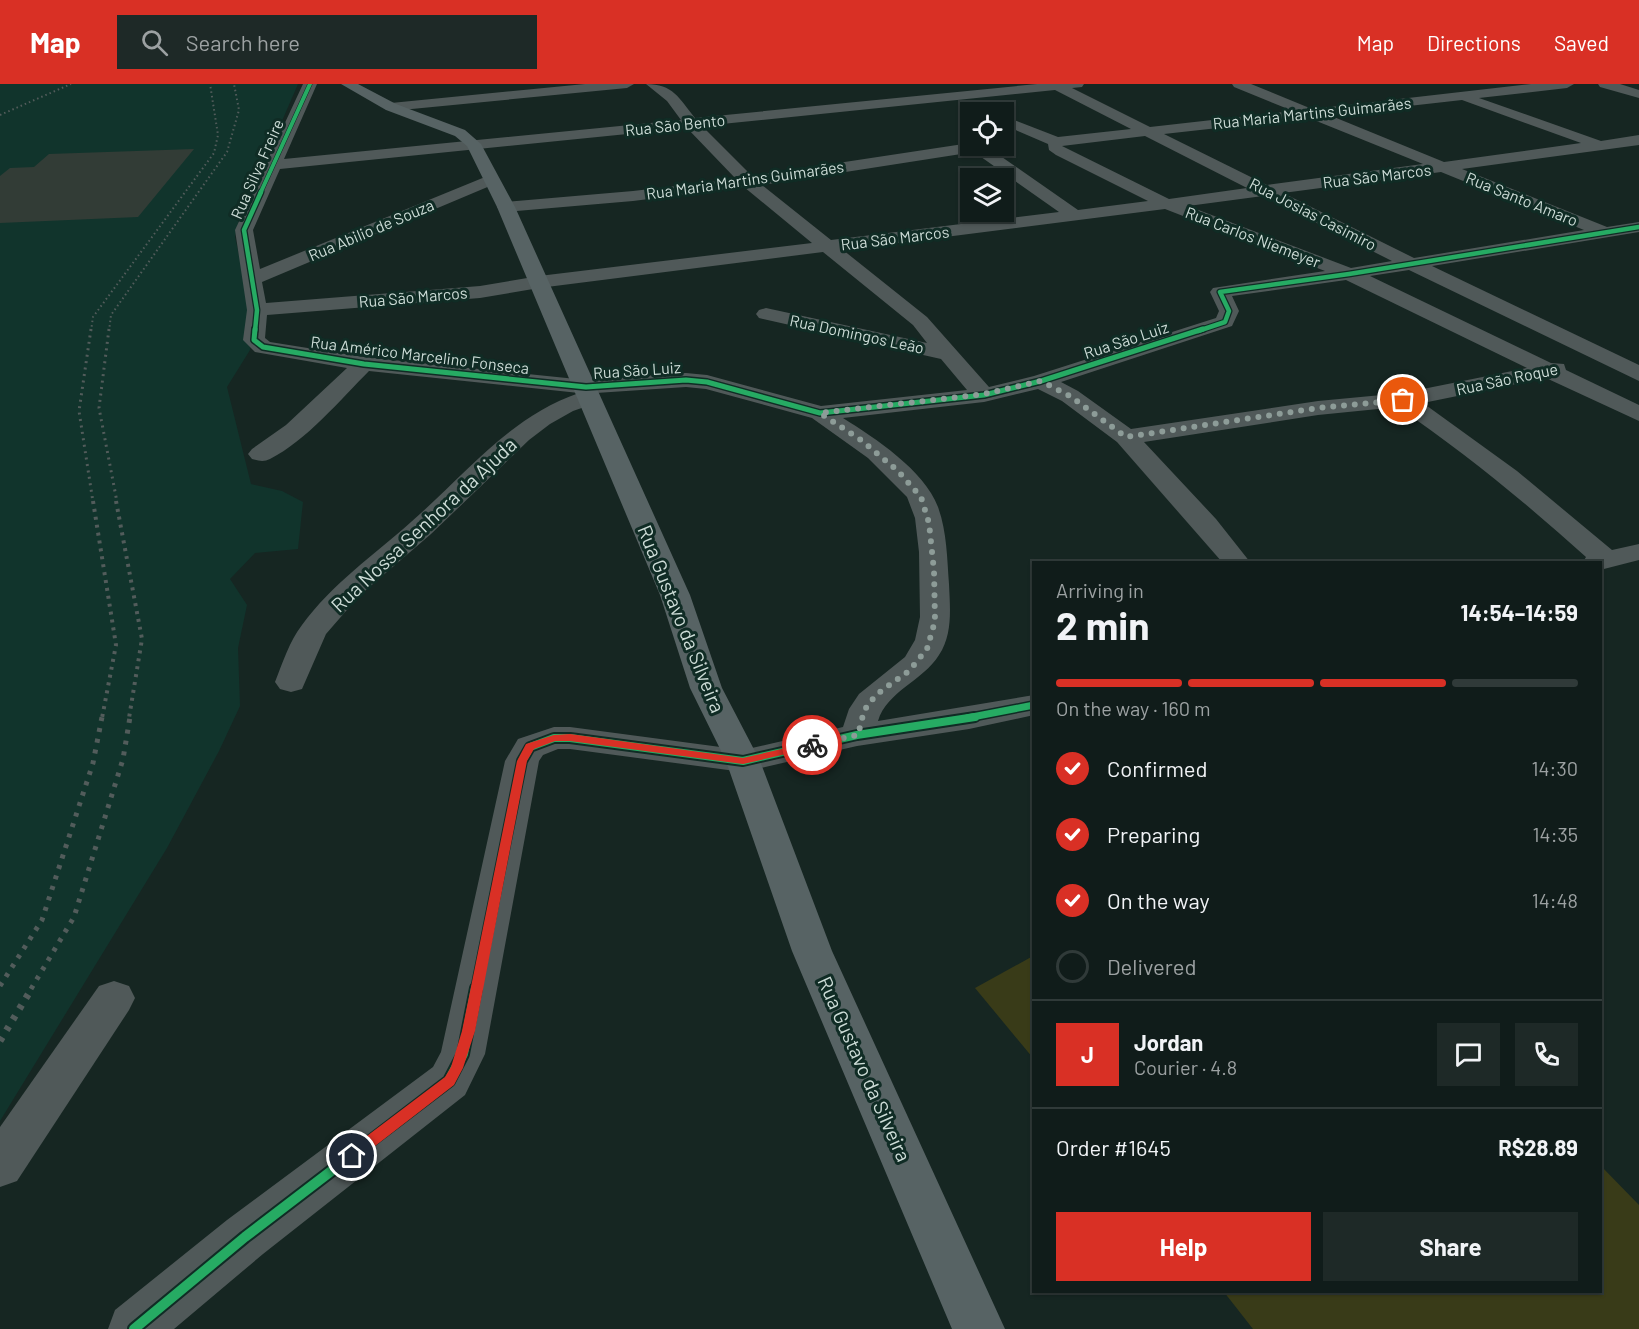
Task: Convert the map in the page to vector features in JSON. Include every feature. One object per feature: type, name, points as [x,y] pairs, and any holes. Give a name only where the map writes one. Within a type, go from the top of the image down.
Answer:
[{"type":"main road","points":[[343,87],[460,133],[473,144]]},
{"type":"main road","points":[[343,87],[374,109],[473,144]]},
{"type":"main road","name":"Rua Gustavo da Silveira","points":[[473,144],[539,282],[675,596],[706,688],[743,761],[812,951],[979,1329]]},
{"type":"street","name":"Rua Silva Freire","points":[[255,340],[257,310],[244,230],[310,84]]},
{"type":"street","points":[[391,106],[627,84]]},
{"type":"street","points":[[653,84],[672,98],[691,123],[748,182],[920,321],[984,394]]},
{"type":"street","name":"Rua São Bento","points":[[274,165],[1077,84]]},
{"type":"street","name":"Rua Santo Amaro","points":[[1239,84],[1604,232]]},
{"type":"street","points":[[1424,84],[1629,155]]},
{"type":"street","name":"Rua Maria Martins Guimarães","points":[[1014,141],[1150,132],[1567,84]]},
{"type":"street","points":[[1605,84],[1639,94]]},
{"type":"street","name":"Rua Josias Casimiro","points":[[1055,85],[1410,263],[1639,374]]},
{"type":"street","points":[[879,88],[960,107]]},
{"type":"street","name":"Rua Carlos Niemeyer","points":[[1014,124],[1050,139],[1060,152],[1167,204],[1349,274],[1639,414]]},
{"type":"street","name":"Rua São Marcos","points":[[257,310],[480,292],[539,282],[1444,168],[1639,140]]},
{"type":"street","name":"Rua Maria Martins Guimarães","points":[[498,193],[633,196],[748,182],[960,149]]},
{"type":"street","points":[[993,156],[1074,215]]},
{"type":"street","name":"Rua Abilio de Souza","points":[[251,280],[498,193]]},
{"type":"street","name":"Rua São Luiz","points":[[587,393],[696,381],[725,386],[820,413],[984,394],[1041,381],[1225,322],[1229,311],[1220,292],[1349,274],[1604,232],[1635,235]]},
{"type":"street","name":"Rua Domingos Leão","points":[[766,314],[948,354]]},
{"type":"street","name":"Rua Américo Marcelino Fonseca","points":[[255,340],[273,350],[587,393]]},
{"type":"street","name":"Rua São Roque","points":[[1126,437],[1318,408],[1403,400],[1639,352]]},
{"type":"street","points":[[261,454],[295,430],[364,364]]},
{"type":"street","points":[[1041,381],[1070,396],[1126,437],[1206,525],[1235,561]]},
{"type":"street","name":"Rua Nossa Senhora da Ajuda","points":[[291,682],[312,633],[369,572],[422,526],[509,442],[587,393]]},
{"type":"street","points":[[1403,400],[1455,433],[1526,489],[1602,561],[1639,552]]},
{"type":"street","points":[[820,413],[861,440],[898,471],[921,497],[930,532],[934,571],[935,621],[927,649],[909,671],[870,702],[864,711],[858,735]]},
{"type":"street","points":[[134,1329],[245,1237],[449,1081],[463,1054],[522,761],[530,747],[554,738],[570,738],[743,761],[858,735],[969,718],[1032,705]]},
{"type":"street","points":[[0,1166],[114,998]]},
{"type":"shaded area","points":[[0,84],[298,84],[239,220],[235,237],[249,300],[250,350],[227,387],[251,484],[282,491],[303,502],[298,549],[255,553],[230,579],[247,605],[238,648],[240,706],[219,751],[167,848],[0,1121]]},
{"type":"shaded area","points":[[1032,957],[1032,1057],[975,988]]},
{"type":"shaded area","points":[[1602,1167],[1639,1205],[1639,1329],[1253,1329],[1225,1293],[1602,1293]]},
{"type":"building","points":[[194,149],[138,217],[0,223],[0,176],[10,168],[34,167],[49,154]]},
{"type":"railway","points":[[0,115],[71,84]]},
{"type":"railway","points":[[91,331],[93,317],[214,153],[218,135],[210,84]]},
{"type":"railway","points":[[109,331],[111,315],[227,152],[239,110],[234,84]]},
{"type":"railway","points":[[91,329],[79,411],[93,502]]},
{"type":"railway","points":[[109,329],[99,408],[117,502]]},
{"type":"railway","points":[[93,501],[116,645],[102,718]]},
{"type":"railway","points":[[116,501],[142,639],[129,718]]},
{"type":"railway","points":[[0,986],[42,920],[93,763],[102,717]]},
{"type":"railway","points":[[31,989],[74,917],[123,759],[130,717]]},
{"type":"railway","points":[[0,1041],[32,988]]},
{"type":"cycle path","points":[[310,84],[244,230],[257,310],[254,340],[263,347],[364,364],[586,387],[686,380],[707,382],[820,413],[984,395],[1041,381],[1225,322],[1229,311],[1220,292],[1349,274],[1639,227]]},
{"type":"cycle path","points":[[134,1329],[245,1237],[449,1081],[463,1054],[522,761],[530,747],[554,738],[570,738],[743,761],[857,735],[969,718],[1032,705]]},
{"type":"way so far","points":[[812,745],[858,735],[864,711],[870,702],[909,671],[927,649],[935,621],[934,571],[929,523],[921,497],[880,454],[820,413],[930,402],[984,394],[1041,381],[1070,396],[1126,437],[1318,408],[1403,400]]},
{"type":"route","points":[[352,1156],[432,1096],[449,1081],[457,1068],[468,1031],[522,761],[530,747],[554,738],[570,738],[743,761],[812,745]]}]
